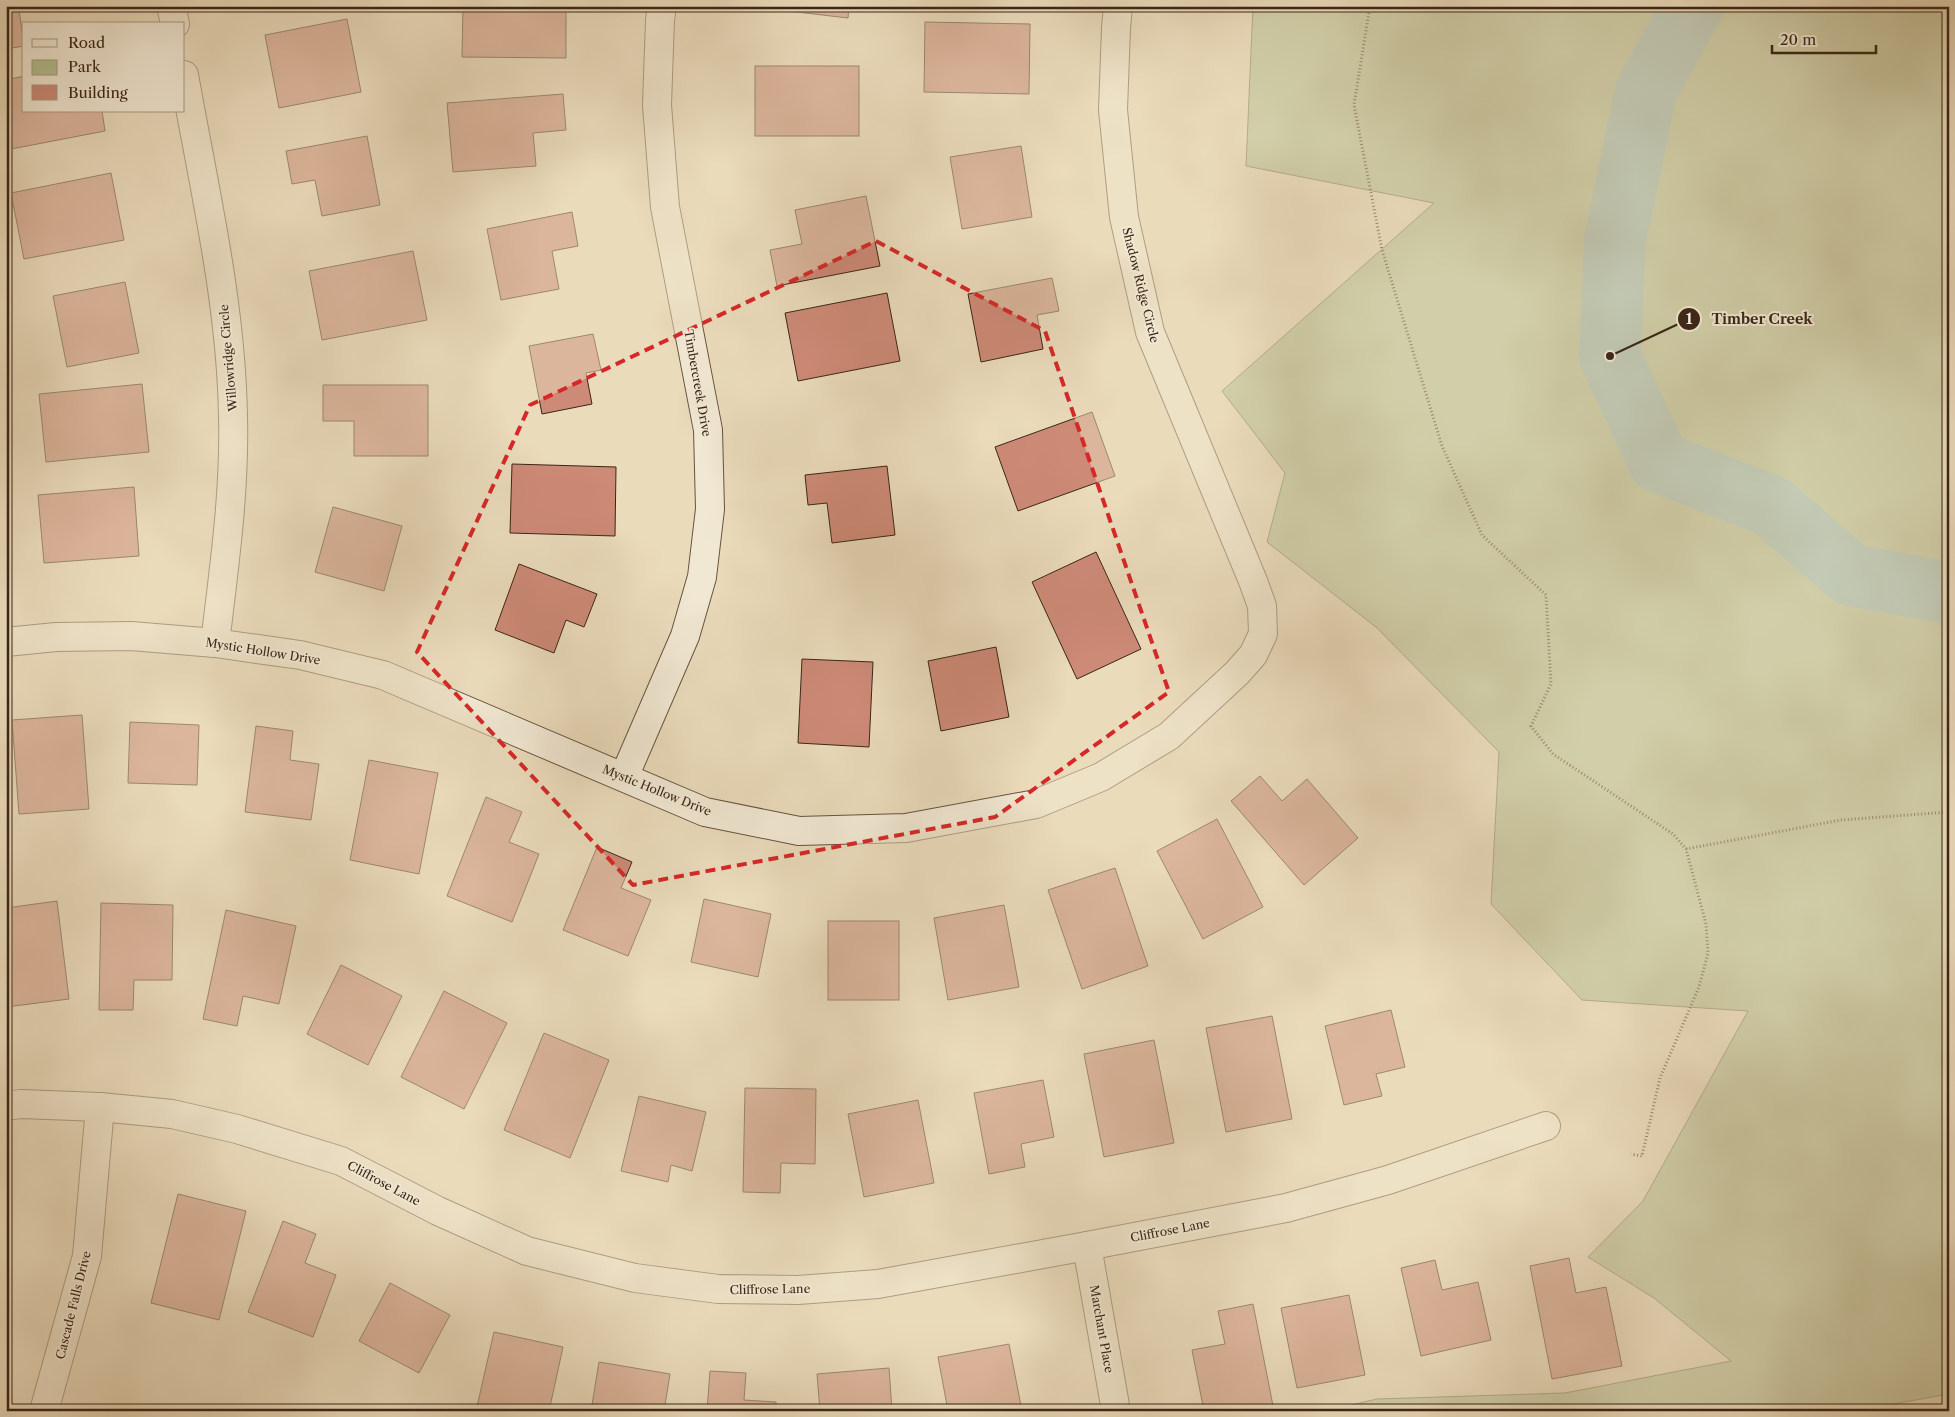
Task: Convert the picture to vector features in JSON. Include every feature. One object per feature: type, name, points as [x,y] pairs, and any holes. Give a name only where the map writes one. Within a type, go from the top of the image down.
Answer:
[{"type":"street","points":[[172,6],[175,22]]},
{"type":"street","name":"Timbercreek Drive","points":[[624,777],[686,636],[702,577],[710,509],[708,430],[665,207],[657,105],[662,6]]},
{"type":"street","name":"Shadow Ridge Circle","points":[[1118,6],[1113,110],[1126,227],[1150,332],[1254,580],[1262,606],[1263,634]]},
{"type":"street","name":"Willowridge Circle","points":[[185,81],[229,341],[234,417],[232,492],[215,643]]},
{"type":"street","name":"Mystic Hollow Drive","points":[[6,642],[56,637],[131,636],[215,643],[300,655],[383,675],[705,812],[799,831],[906,828],[1036,804],[1101,777],[1169,736],[1238,673],[1253,655],[1263,634]]},
{"type":"street","name":"Cliffrose Lane","points":[[6,1106],[21,1104],[100,1107],[172,1114],[237,1129],[341,1161],[438,1211],[527,1251],[635,1278],[718,1290],[798,1290],[878,1284],[1286,1208],[1388,1180],[1546,1126]]},
{"type":"street","name":"Cascade Falls Drive","points":[[44,1411],[87,1256],[100,1107]]},
{"type":"street","name":"Marchant Place","points":[[1087,1246],[1116,1411]]},
{"type":"path","points":[[1370,6],[1354,105],[1382,250],[1442,446],[1482,535],[1546,595],[1550,684],[1531,726],[1552,754],[1673,834],[1686,849],[1706,924],[1708,953],[1698,987],[1660,1078],[1642,1156],[1631,1154]]},
{"type":"path","points":[[1686,849],[1841,820],[1949,812]]},
{"type":"highlighted area","points":[[876,241],[1045,331],[1169,692],[995,817],[633,885],[417,652],[530,405]]},
{"type":"green space","points":[[1253,6],[1949,6],[1949,1394],[1854,1411],[1325,1411],[1377,1399],[1565,1393],[1731,1361],[1654,1298],[1588,1257],[1643,1201],[1748,1011],[1582,1000],[1491,904],[1499,752],[1377,628],[1267,542],[1285,473],[1222,391],[1434,203],[1246,166]]},
{"type":"building","points":[[6,6],[37,6],[19,10],[22,46],[6,49]]},
{"type":"building","points":[[463,6],[566,6],[566,58],[462,57]]},
{"type":"building","points":[[788,6],[849,6],[848,18],[788,11]]},
{"type":"building","points":[[347,19],[361,92],[279,108],[265,35]]},
{"type":"building","points":[[925,22],[1030,24],[1029,94],[924,92]]},
{"type":"building","points":[[755,66],[859,66],[859,136],[755,136]]},
{"type":"building","points":[[22,76],[22,112],[102,112],[105,131],[6,150],[6,80]]},
{"type":"building","points":[[563,94],[566,130],[533,133],[536,166],[453,172],[447,103]]},
{"type":"building","points":[[367,136],[380,205],[322,216],[315,180],[292,184],[286,151]]},
{"type":"building","points":[[1021,146],[1032,217],[962,229],[950,157]]},
{"type":"building","points":[[111,173],[124,240],[24,259],[11,193]]},
{"type":"building","points":[[866,196],[880,266],[777,286],[770,250],[802,244],[795,210]]},
{"type":"building","points":[[572,212],[578,246],[552,251],[559,289],[501,300],[487,229]]},
{"type":"building","points":[[413,251],[427,320],[322,340],[309,271]]},
{"type":"building","points":[[1052,278],[1059,311],[1037,315],[1043,349],[981,362],[968,294]]},
{"type":"building","points":[[125,282],[139,353],[67,367],[53,296]]},
{"type":"building","points":[[887,293],[900,361],[798,381],[785,313]]},
{"type":"building","points":[[593,334],[601,370],[586,373],[592,404],[542,414],[529,346]]},
{"type":"building","points":[[142,384],[149,452],[46,462],[39,394]]},
{"type":"building","points":[[323,385],[428,385],[428,456],[354,456],[354,421],[323,421]]},
{"type":"building","points":[[1092,412],[1115,476],[1018,511],[995,447]]},
{"type":"building","points":[[512,464],[616,467],[615,536],[510,533]]},
{"type":"building","points":[[887,466],[895,535],[832,543],[827,503],[808,505],[805,475]]},
{"type":"building","points":[[134,487],[139,556],[44,563],[38,495]]},
{"type":"building","points":[[333,507],[402,526],[384,591],[315,572]]},
{"type":"building","points":[[1096,552],[1141,649],[1077,679],[1032,582]]},
{"type":"building","points":[[519,564],[597,594],[584,627],[566,620],[554,653],[495,630]]},
{"type":"building","points":[[996,647],[1009,717],[941,731],[928,661]]},
{"type":"building","points":[[802,659],[873,662],[869,747],[798,743]]},
{"type":"building","points":[[82,715],[89,809],[19,814],[12,720]]},
{"type":"building","points":[[130,722],[199,725],[197,785],[128,783]]},
{"type":"building","points":[[256,726],[293,731],[290,760],[319,764],[311,820],[245,812]]},
{"type":"building","points":[[369,760],[438,773],[419,874],[350,860]]},
{"type":"building","points":[[1260,776],[1282,801],[1307,779],[1358,838],[1304,885],[1231,801]]},
{"type":"building","points":[[486,797],[522,812],[509,842],[539,854],[512,922],[447,896]]},
{"type":"building","points":[[1217,819],[1263,907],[1203,939],[1157,851]]},
{"type":"building","points":[[597,847],[632,862],[621,888],[651,900],[628,956],[563,930]]},
{"type":"building","points":[[1115,868],[1148,966],[1082,989],[1048,890]]},
{"type":"building","points":[[704,899],[771,914],[758,977],[691,962]]},
{"type":"building","points":[[57,901],[69,999],[6,1007],[6,908]]},
{"type":"building","points":[[101,903],[173,905],[172,980],[134,980],[133,1010],[99,1010]]},
{"type":"building","points":[[1004,905],[1019,987],[948,1000],[934,918]]},
{"type":"building","points":[[226,910],[296,926],[279,1004],[243,996],[237,1026],[203,1019]]},
{"type":"building","points":[[828,921],[899,921],[899,1000],[828,1000]]},
{"type":"building","points":[[341,965],[402,996],[368,1065],[307,1034]]},
{"type":"building","points":[[444,991],[507,1023],[464,1109],[401,1077]]},
{"type":"building","points":[[1391,1010],[1405,1067],[1376,1074],[1382,1096],[1344,1105],[1325,1026]]},
{"type":"building","points":[[1272,1016],[1292,1119],[1226,1132],[1206,1028]]},
{"type":"building","points":[[544,1033],[609,1060],[570,1158],[504,1130]]},
{"type":"building","points":[[1154,1040],[1174,1143],[1104,1157],[1084,1054]]},
{"type":"building","points":[[1043,1080],[1054,1137],[1021,1144],[1025,1167],[989,1174],[974,1093]]},
{"type":"building","points":[[745,1088],[816,1089],[815,1164],[781,1163],[780,1193],[743,1192]]},
{"type":"building","points":[[639,1096],[706,1112],[692,1171],[671,1165],[668,1182],[621,1171]]},
{"type":"building","points":[[918,1100],[934,1183],[864,1197],[848,1114]]},
{"type":"building","points":[[178,1194],[246,1211],[219,1320],[151,1303]]},
{"type":"building","points":[[283,1221],[316,1234],[305,1263],[336,1275],[313,1337],[248,1312]]},
{"type":"building","points":[[1569,1258],[1576,1293],[1606,1287],[1622,1366],[1552,1379],[1530,1266]]},
{"type":"building","points":[[1435,1260],[1442,1290],[1478,1282],[1491,1340],[1421,1356],[1401,1268]]},
{"type":"building","points":[[390,1283],[450,1315],[419,1373],[359,1341]]},
{"type":"building","points":[[1349,1295],[1365,1375],[1297,1388],[1281,1308]]},
{"type":"building","points":[[1253,1304],[1274,1411],[1204,1411],[1192,1350],[1225,1344],[1218,1311]]},
{"type":"building","points":[[494,1332],[563,1347],[549,1411],[476,1411]]},
{"type":"building","points":[[1009,1344],[1022,1411],[948,1411],[938,1357]]},
{"type":"building","points":[[599,1362],[670,1374],[664,1411],[591,1411]]},
{"type":"building","points":[[889,1368],[892,1411],[820,1411],[817,1374]]},
{"type":"building","points":[[710,1371],[746,1373],[744,1400],[776,1402],[776,1411],[707,1411]]},
{"type":"waterway","points":[[1693,6],[1646,91],[1615,240],[1610,356],[1659,462],[1771,506],[1851,575],[1949,593]]},
{"type":"place","name":"Timber Creek","points":[[1610,356]]}]
